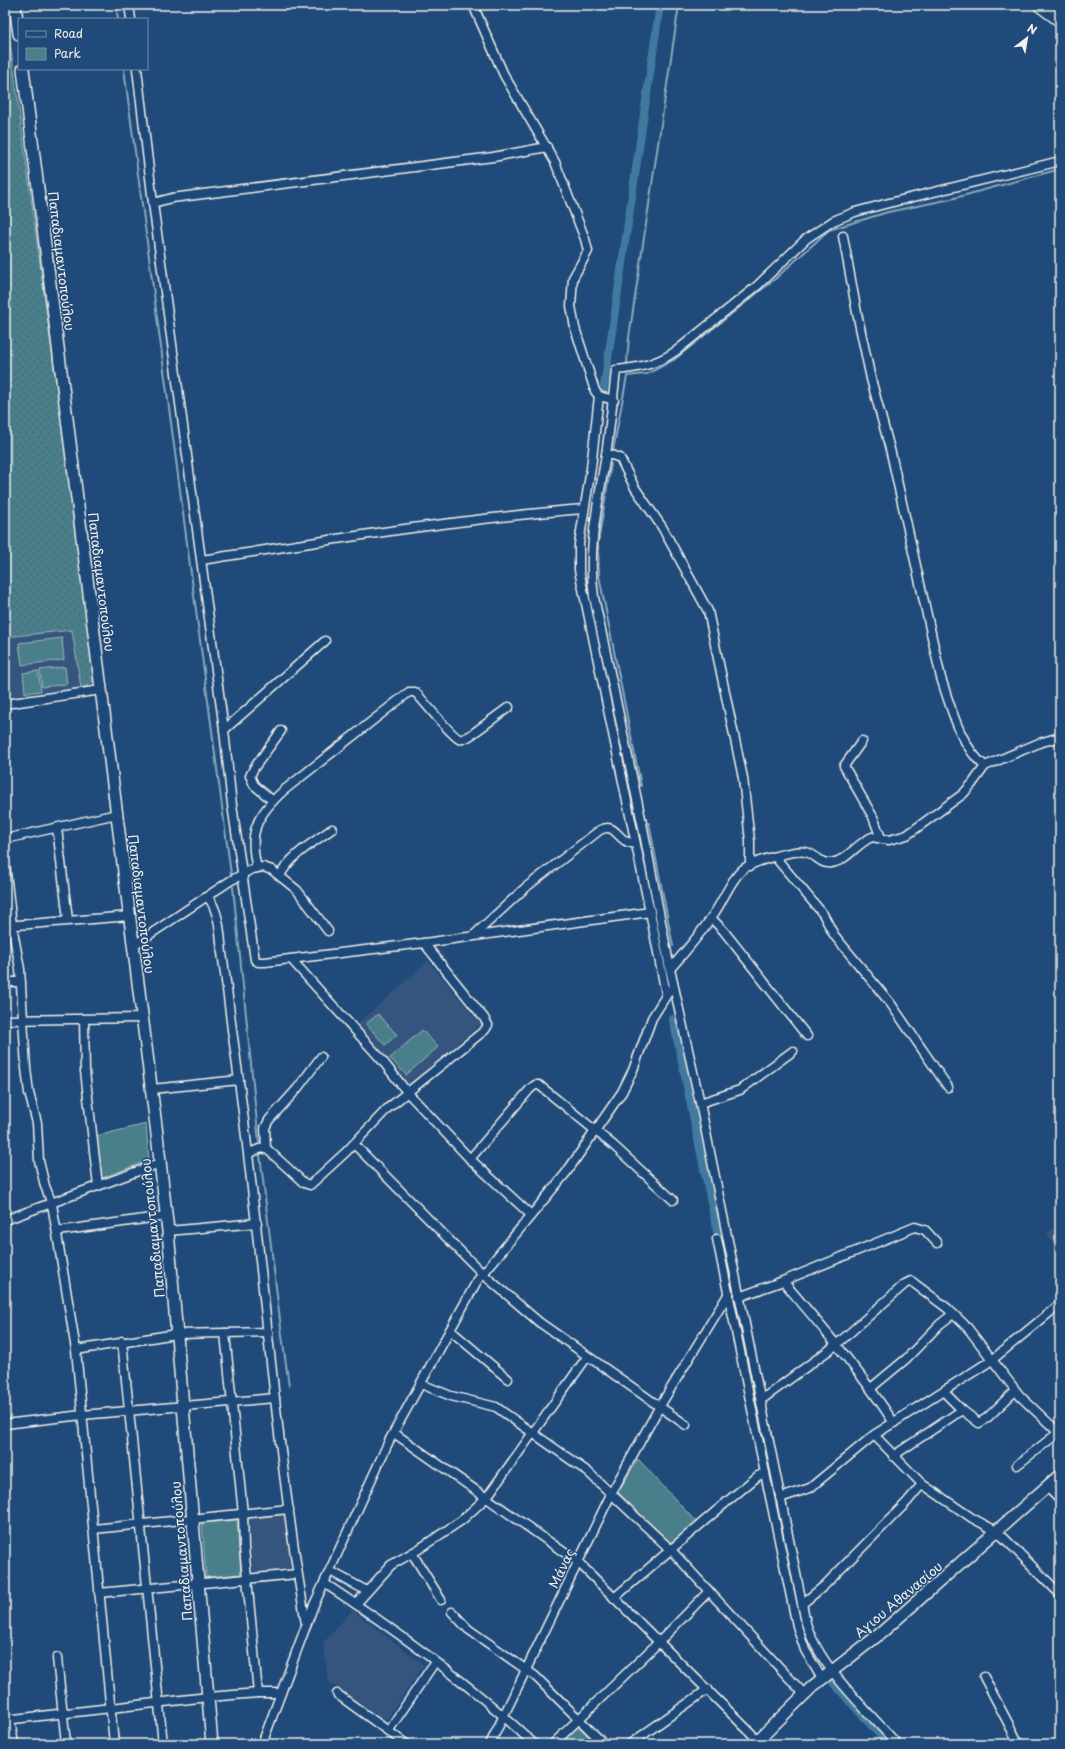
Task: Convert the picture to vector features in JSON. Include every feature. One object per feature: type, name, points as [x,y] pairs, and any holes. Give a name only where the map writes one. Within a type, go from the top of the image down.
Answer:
[{"type":"highway","points":[[1041,5],[1060,19]]},
{"type":"main road","points":[[15,5],[18,27]]},
{"type":"main road","name":"Παπαδιαμαντοπούλου","points":[[23,70],[152,1089],[168,1231],[212,1744]]},
{"type":"main road","name":"Αγιου Αθανασίου","points":[[756,1742],[804,1694],[881,1633],[998,1532],[1060,1475]]},
{"type":"street","points":[[129,5],[131,18]]},
{"type":"street","points":[[473,5],[504,75],[547,147],[562,179],[588,247],[587,255],[575,274],[572,283],[571,313],[594,389],[599,396],[614,400]]},
{"type":"street","points":[[138,70],[153,203],[202,560],[232,805],[255,960],[263,962],[424,943],[650,912]]},
{"type":"street","points":[[153,203],[172,198],[492,157],[547,147]]},
{"type":"street","points":[[897,1744],[833,1671],[812,1640],[802,1604],[700,1103],[670,970],[592,585],[591,546],[614,400],[616,370],[646,366],[662,360],[676,351],[757,286],[806,239],[832,221],[855,212],[885,204],[1060,161]]},
{"type":"street","points":[[844,236],[857,314],[880,413],[891,452],[942,678],[948,699],[966,744],[974,757],[985,766]]},
{"type":"street","points":[[599,396],[578,552],[580,582],[666,994]]},
{"type":"street","points":[[606,455],[612,455],[620,458],[635,488],[665,531],[708,611],[743,778],[750,841],[750,866]]},
{"type":"street","points":[[202,560],[399,530],[538,513],[584,509]]},
{"type":"street","points":[[224,730],[325,641]]},
{"type":"street","points":[[5,704],[102,690]]},
{"type":"street","points":[[257,868],[253,850],[253,837],[261,818],[273,801],[409,692],[415,692],[450,732],[460,739],[464,739],[471,735],[509,707]]},
{"type":"street","points":[[273,801],[254,785],[250,776],[254,768],[281,731]]},
{"type":"street","points":[[670,970],[711,918],[734,880],[742,870],[774,857],[804,852],[823,862],[831,863],[841,858],[868,839],[875,837],[888,840],[895,839],[918,828],[962,794],[972,784],[985,766],[1039,743],[1060,737]]},
{"type":"street","points":[[862,741],[855,752],[846,761],[845,769],[873,817],[881,838]]},
{"type":"street","points":[[5,838],[117,814]]},
{"type":"street","points":[[473,936],[525,888],[600,830],[606,827],[611,828],[625,842],[635,843]]},
{"type":"street","points":[[57,828],[68,920]]},
{"type":"street","points":[[280,876],[283,869],[294,858],[332,830]]},
{"type":"street","points":[[774,857],[823,914],[834,935],[891,1004],[948,1087]]},
{"type":"street","points":[[5,864],[8,925],[21,982],[28,1088],[37,1123],[39,1161],[45,1186],[52,1204],[58,1231],[76,1350],[114,1744]]},
{"type":"street","points":[[134,945],[230,881],[252,869],[266,867],[301,893],[328,931]]},
{"type":"street","points":[[208,897],[216,909],[218,920],[249,1153],[275,1398],[297,1574],[306,1625]]},
{"type":"street","points":[[8,925],[130,916]]},
{"type":"street","points":[[711,918],[723,930],[807,1036]]},
{"type":"street","points":[[321,1057],[297,1089],[267,1122],[265,1128],[266,1148],[302,1181],[310,1185],[354,1144],[388,1108],[484,1032],[488,1025],[424,943]]},
{"type":"street","points":[[291,959],[381,1059],[407,1092],[470,1158],[531,1215]]},
{"type":"street","points":[[5,982],[21,982]]},
{"type":"street","points":[[262,1744],[306,1625],[324,1583],[394,1434],[450,1330],[482,1274],[566,1173],[596,1132],[627,1082],[648,1027],[666,994],[674,986]]},
{"type":"street","points":[[5,1020],[23,1021],[143,1018]]},
{"type":"street","points":[[84,1020],[85,1071],[98,1186]]},
{"type":"street","points":[[700,1103],[740,1090],[793,1051]]},
{"type":"street","points":[[152,1089],[239,1080]]},
{"type":"street","points":[[470,1158],[502,1119],[535,1085],[539,1085],[546,1089],[673,1200]]},
{"type":"street","points":[[354,1144],[482,1274],[548,1329],[686,1425]]},
{"type":"street","points":[[249,1153],[266,1148]]},
{"type":"street","points":[[5,1220],[52,1204],[160,1163]]},
{"type":"street","points":[[58,1231],[166,1216]]},
{"type":"street","points":[[168,1231],[257,1223]]},
{"type":"street","points":[[739,1297],[783,1281],[915,1227],[925,1230],[937,1243]]},
{"type":"street","points":[[717,1239],[797,1626],[805,1650],[822,1679]]},
{"type":"street","points":[[783,1281],[871,1388],[894,1424]]},
{"type":"street","points":[[761,1400],[836,1344],[908,1282],[914,1283],[953,1314],[969,1330],[1016,1391],[1059,1434],[1018,1464]]},
{"type":"street","name":"Μάνας","points":[[490,1744],[612,1492],[660,1406],[729,1293]]},
{"type":"street","points":[[780,1498],[810,1488],[874,1435],[894,1424],[992,1360],[1058,1308]]},
{"type":"street","points":[[871,1388],[909,1356],[940,1324],[953,1314]]},
{"type":"street","points":[[450,1330],[508,1379]]},
{"type":"street","points":[[76,1350],[122,1341],[176,1334],[268,1332]]},
{"type":"street","points":[[225,1333],[243,1514],[244,1547],[258,1693]]},
{"type":"street","points":[[122,1341],[163,1744]]},
{"type":"street","points":[[356,1604],[387,1568],[462,1520],[487,1497],[587,1357]]},
{"type":"street","points":[[421,1384],[451,1396],[496,1407],[575,1462],[612,1492],[671,1550],[708,1592],[804,1694]]},
{"type":"street","points":[[944,1392],[976,1422],[982,1422],[1016,1391]]},
{"type":"street","points":[[5,1424],[82,1415],[129,1412],[182,1405],[275,1398]]},
{"type":"street","points":[[892,1456],[962,1410]]},
{"type":"street","points":[[394,1434],[487,1497],[578,1562],[708,1690],[756,1742]]},
{"type":"street","points":[[874,1435],[892,1456],[922,1484],[972,1518],[998,1532],[1060,1594]]},
{"type":"street","points":[[614,1598],[728,1500],[758,1476],[765,1473]]},
{"type":"street","points":[[802,1604],[824,1586],[907,1502],[922,1484]]},
{"type":"street","points":[[1047,1487],[1060,1500]]},
{"type":"street","points":[[94,1529],[289,1509]]},
{"type":"street","points":[[412,1553],[441,1600]]},
{"type":"street","points":[[330,1571],[367,1591]]},
{"type":"street","points":[[99,1593],[297,1574]]},
{"type":"street","points":[[324,1583],[356,1604],[435,1662],[504,1715],[534,1744]]},
{"type":"street","points":[[554,1744],[708,1592]]},
{"type":"street","points":[[452,1612],[468,1629],[526,1668],[604,1744]]},
{"type":"street","points":[[57,1658],[66,1744]]},
{"type":"street","points":[[389,1730],[435,1662]]},
{"type":"street","points":[[984,1677],[1019,1744]]},
{"type":"street","points":[[630,1744],[708,1690]]},
{"type":"street","points":[[14,1744],[8,1719],[208,1697],[258,1693],[280,1693]]},
{"type":"street","points":[[337,1694],[389,1730],[406,1744]]},
{"type":"shaded area","points":[[73,629],[81,688],[5,697],[5,637]]},
{"type":"shaded area","points":[[428,961],[480,1023],[480,1025],[407,1086],[354,1027]]},
{"type":"shaded area","points":[[1060,1223],[1060,1248],[1046,1235]]},
{"type":"shaded area","points":[[285,1514],[292,1568],[253,1572],[248,1518]]},
{"type":"shaded area","points":[[352,1610],[424,1665],[385,1722],[328,1682],[323,1643]]},
{"type":"green space","points":[[5,5],[96,678],[87,686],[81,688],[72,630],[5,637]]},
{"type":"green space","points":[[62,638],[64,660],[22,665],[19,643]]},
{"type":"green space","points":[[65,667],[67,684],[42,687],[40,670]]},
{"type":"green space","points":[[38,671],[41,691],[25,693],[23,673]]},
{"type":"green space","points":[[378,1014],[397,1035],[385,1045],[366,1024]]},
{"type":"green space","points":[[422,1030],[438,1047],[406,1075],[390,1058]]},
{"type":"green space","points":[[146,1124],[149,1160],[97,1180],[92,1137]]},
{"type":"green space","points":[[638,1459],[697,1523],[670,1545],[618,1492]]},
{"type":"green space","points":[[237,1520],[241,1574],[206,1577],[202,1523]]},
{"type":"green space","points":[[578,1723],[600,1744],[555,1744]]},
{"type":"waterway","points":[[116,5],[118,18]]},
{"type":"waterway","points":[[603,393],[660,5]]},
{"type":"waterway","points":[[627,363],[629,337],[679,5]]},
{"type":"waterway","points":[[124,70],[231,874]]},
{"type":"waterway","points":[[613,451],[627,376],[647,374],[675,359],[775,279],[829,230],[888,212],[951,199],[1060,169]]},
{"type":"waterway","points":[[611,464],[598,543],[599,576],[641,786]]},
{"type":"waterway","points":[[649,823],[673,946]]},
{"type":"waterway","points":[[233,887],[259,1143]]},
{"type":"waterway","points":[[673,1019],[720,1246]]},
{"type":"waterway","points":[[260,1155],[289,1386]]},
{"type":"waterway","points":[[831,1680],[888,1744]]}]
